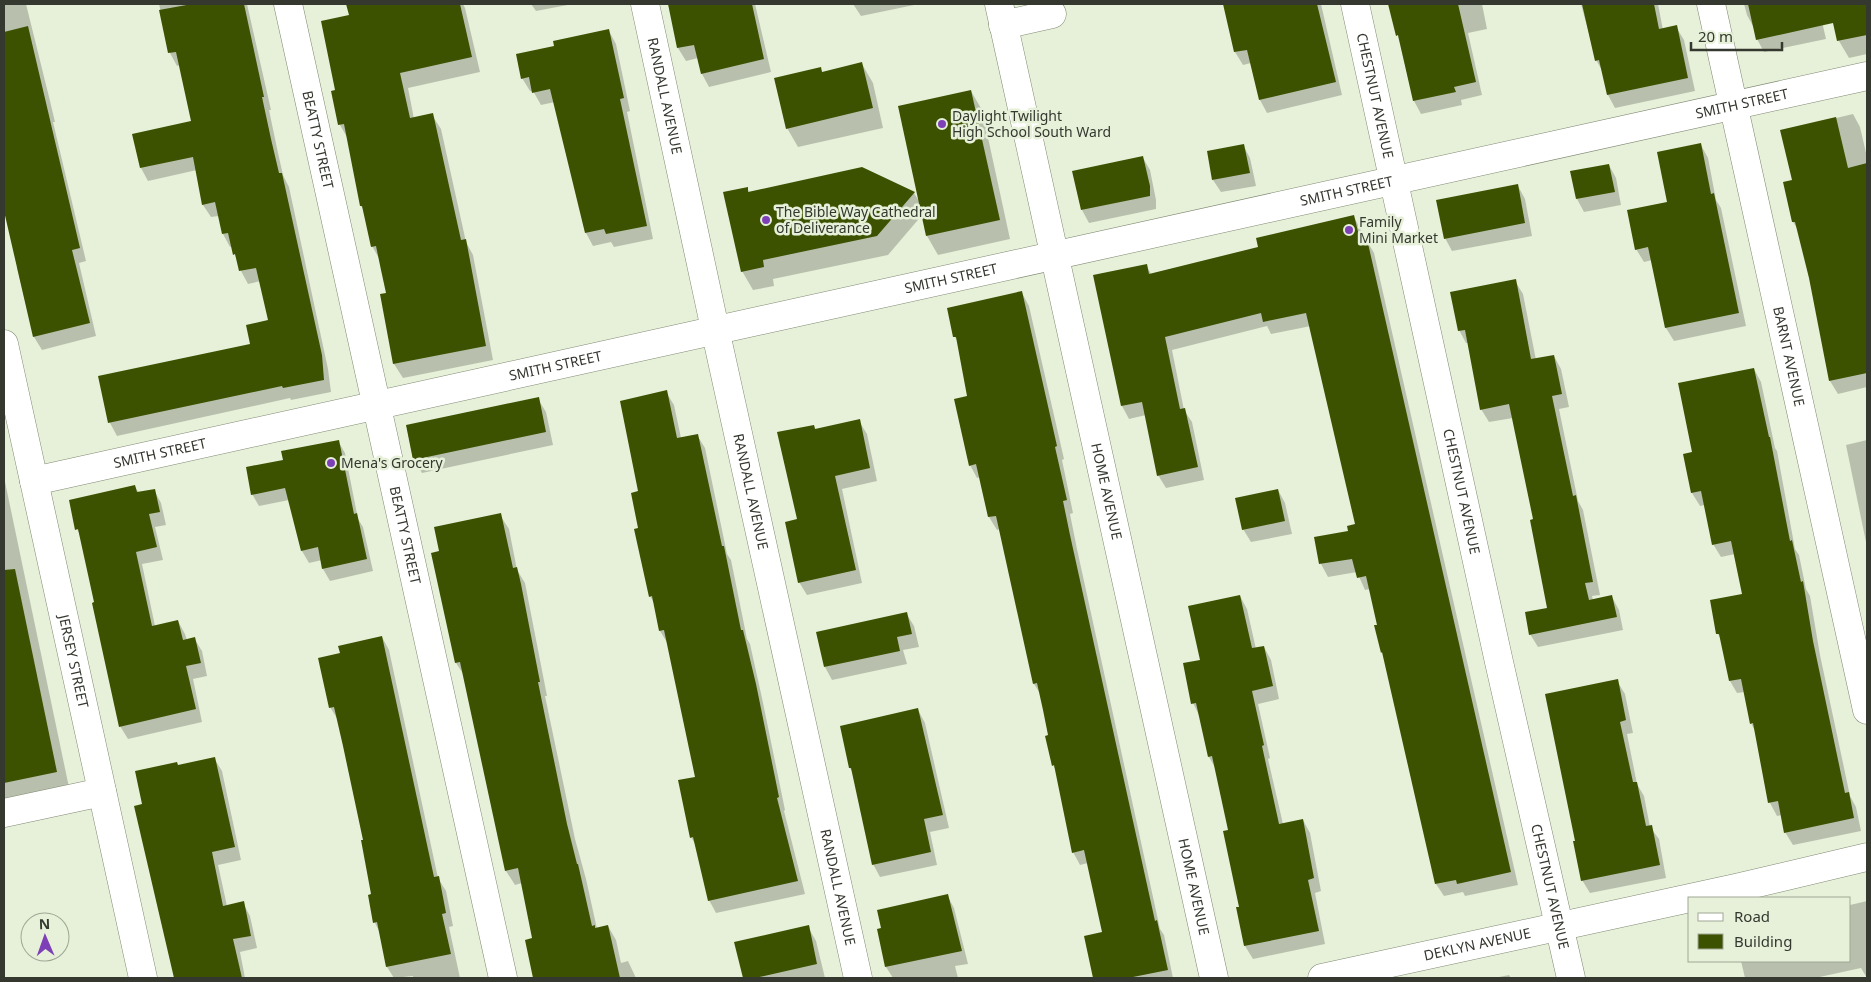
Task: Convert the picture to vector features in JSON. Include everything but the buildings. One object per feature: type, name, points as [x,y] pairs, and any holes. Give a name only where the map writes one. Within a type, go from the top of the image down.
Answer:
[{"type":"street","name":"BEATTY STREET","points":[[288,4],[503,978]]},
{"type":"street","name":"RANDALL AVENUE","points":[[645,4],[858,978]]},
{"type":"street","name":"CHESTNUT AVENUE","points":[[1356,4],[1499,662],[1571,978]]},
{"type":"street","name":"BARNT AVENUE","points":[[1711,4],[1867,710]]},
{"type":"street","points":[[1001,14],[1052,14]]},
{"type":"street","name":"HOME AVENUE","points":[[1001,14],[1214,978]]},
{"type":"street","name":"SMITH STREET","points":[[34,481],[1867,76]]},
{"type":"street","name":"JERSEY STREET","points":[[4,344],[143,978]]},
{"type":"street","points":[[4,813],[102,792]]},
{"type":"street","name":"DEKLYN AVENUE","points":[[1689,897],[1867,857]]},
{"type":"street","name":"DEKLYN AVENUE","points":[[1322,978],[1688,897]]},
{"type":"place","name":"Daylight Twilight High School South Ward","points":[[942,124]]},
{"type":"place","name":"The Bible Way Cathedral of Deliverance","points":[[766,220]]},
{"type":"place","name":"Family Mini Market","points":[[1349,230]]},
{"type":"place","name":"Mena's Grocery","points":[[331,463]]}]
